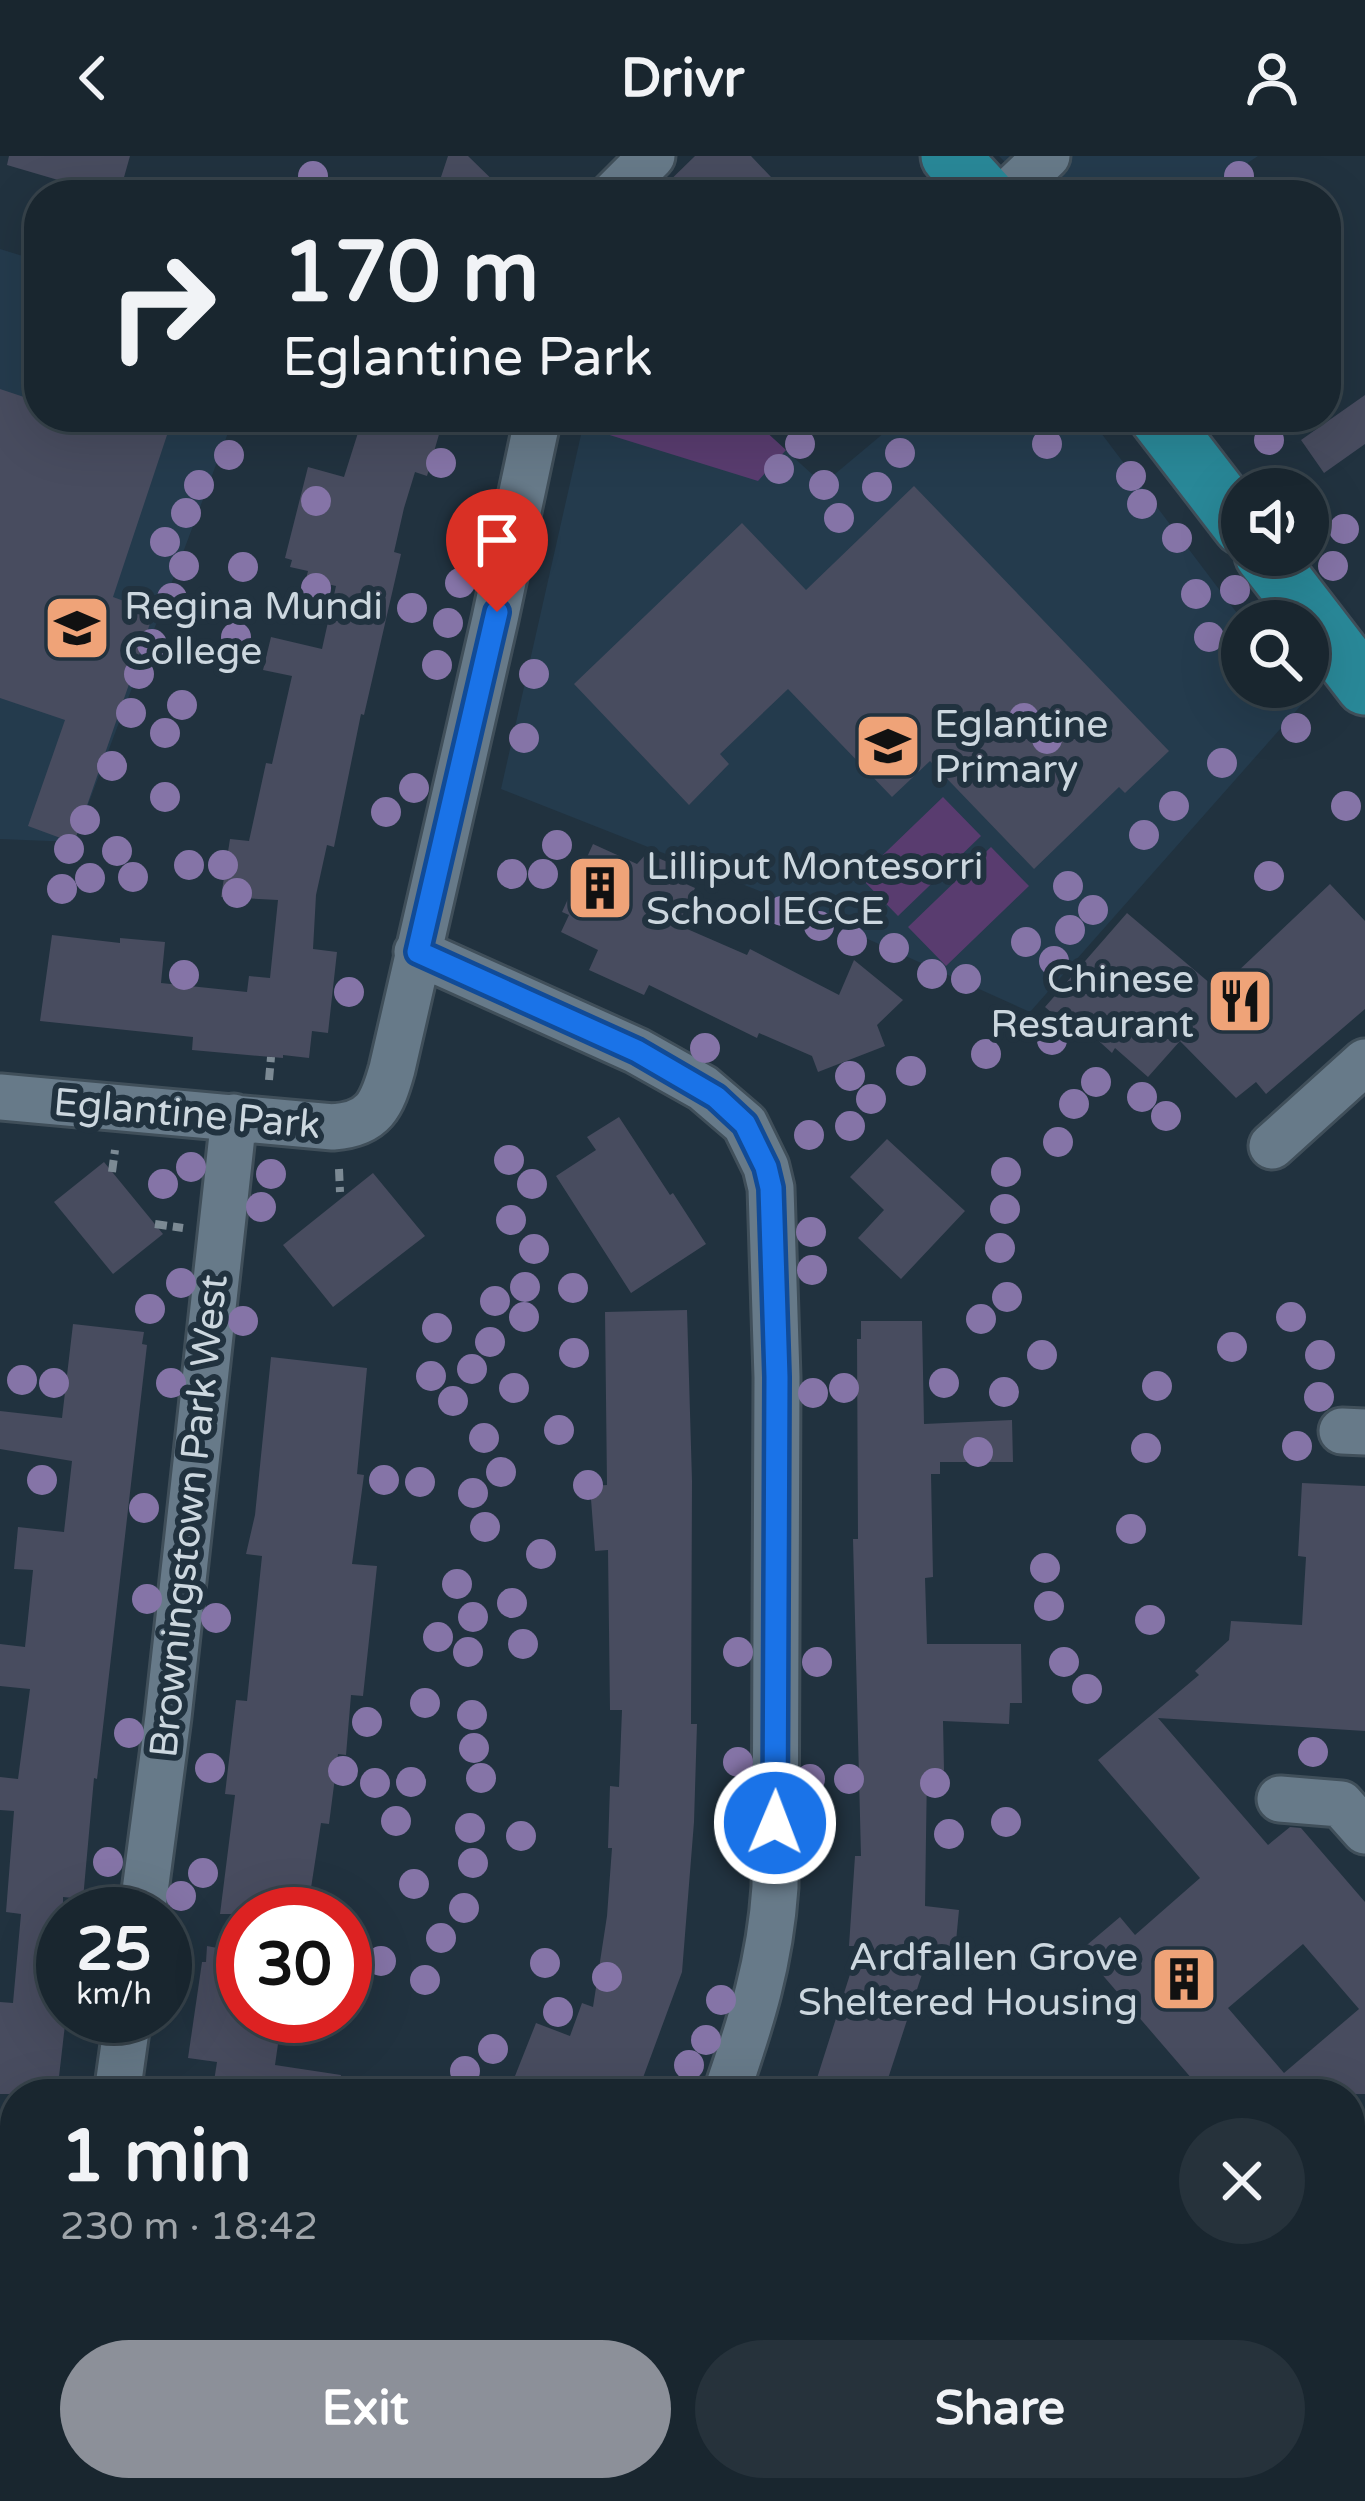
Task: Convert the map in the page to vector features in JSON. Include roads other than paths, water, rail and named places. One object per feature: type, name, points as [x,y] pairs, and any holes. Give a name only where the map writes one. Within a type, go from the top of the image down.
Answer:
[{"type":"main road","points":[[950,156],[972,180]]},
{"type":"main road","points":[[1170,432],[1221,499]]},
{"type":"main road","points":[[1280,576],[1365,686]]},
{"type":"street","points":[[628,180],[652,156]]},
{"type":"street","points":[[1022,180],[1047,156]]},
{"type":"street","name":"Eglantine Park","points":[[0,1097],[333,1127],[355,1125],[374,1112],[392,1069],[535,432]]},
{"type":"street","points":[[418,952],[637,1051],[703,1088],[745,1124],[766,1167],[771,1188],[777,1377],[775,1887],[768,1956],[731,2079]]},
{"type":"street","points":[[1272,1146],[1365,1062]]},
{"type":"street","name":"Browningstown Park West","points":[[146,1887],[234,1117]]},
{"type":"street","points":[[1280,1799],[1341,1804],[1365,1831]]},
{"type":"street","points":[[119,2079],[124,2043]]},
{"type":"place","name":"Regina Mundi College","points":[[77,628]]},
{"type":"place","name":"Eglantine Primary","points":[[888,746]]},
{"type":"place","name":"Lilliput Montesorri School ECCE","points":[[600,888]]},
{"type":"place","name":"Chinese Restaurant","points":[[1240,1001]]},
{"type":"place","name":"Ardfallen Grove Sheltered Housing","points":[[1184,1979]]}]
